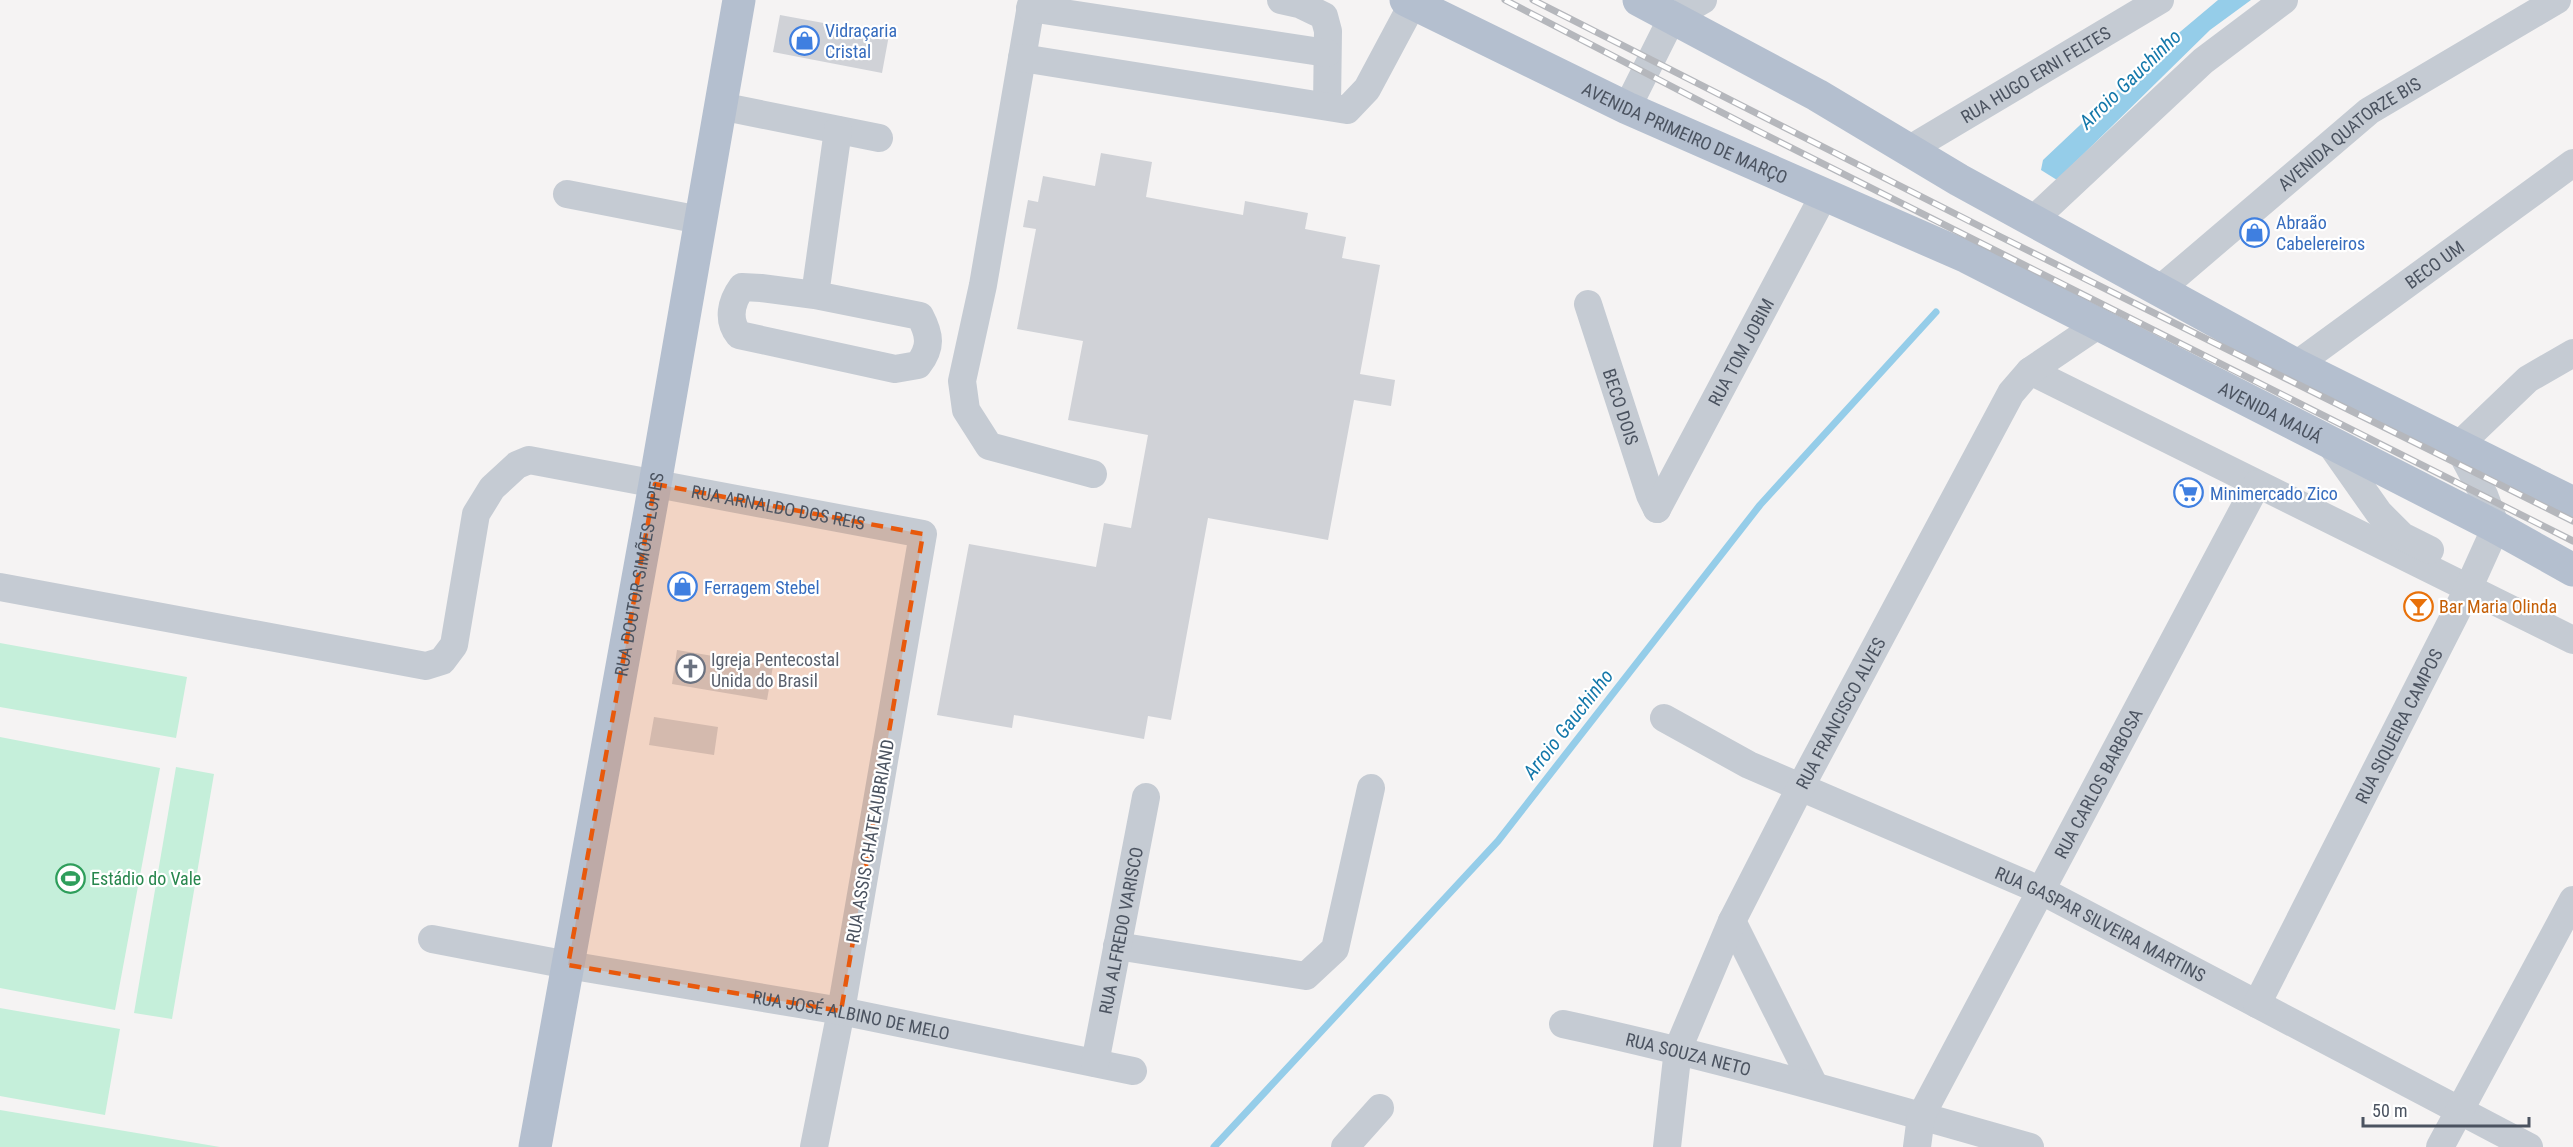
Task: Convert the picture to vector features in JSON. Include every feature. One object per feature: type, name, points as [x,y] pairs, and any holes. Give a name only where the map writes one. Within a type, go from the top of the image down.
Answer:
[{"type":"main road","name":"RUA DOUTOR SIMÕES LOPES","points":[[535,1147],[655,484],[739,0]]},
{"type":"main road","points":[[1640,0],[1817,95],[2032,221],[2158,291],[2296,365],[2573,503]]},
{"type":"main road","name":"AVENIDA PRIMEIRO DE MARÇO","points":[[1410,2],[1627,108],[1967,257]]},
{"type":"main road","name":"AVENIDA MAUÁ","points":[[1967,257],[2496,527],[2573,570]]},
{"type":"street","points":[[1281,0],[1299,4],[1324,16],[1328,31],[1327,106]]},
{"type":"street","points":[[1627,108],[1672,18],[1703,0]]},
{"type":"street","name":"RUA HUGO ERNI FELTES","points":[[1910,149],[2160,0]]},
{"type":"street","points":[[2032,221],[2203,61],[2284,0]]},
{"type":"street","name":"AVENIDA QUATORZE BIS","points":[[2158,291],[2369,111],[2557,0]]},
{"type":"street","points":[[1022,58],[1347,110],[1367,89],[1410,2]]},
{"type":"street","points":[[1093,474],[989,446],[966,410],[962,381],[983,285],[1031,4],[1327,53]]},
{"type":"street","points":[[720,106],[879,138]]},
{"type":"street","points":[[815,295],[838,130]]},
{"type":"street","name":"BECO UM","points":[[2296,365],[2573,163]]},
{"type":"street","name":"RUA TOM JOBIM","points":[[1657,509],[1825,193]]},
{"type":"street","points":[[567,194],[700,220]]},
{"type":"street","points":[[742,287],[815,295],[920,316],[930,334],[925,356],[918,365],[895,369],[739,335],[735,329],[732,320],[733,300],[742,287]]},
{"type":"street","name":"BECO DOIS","points":[[1588,304],[1650,495],[1657,509]]},
{"type":"street","name":"RUA FRANCISCO ALVES","points":[[1667,1147],[1678,1049],[1732,921],[1800,788],[2011,393],[2030,371],[2098,325]]},
{"type":"street","points":[[2496,527],[2484,495],[2458,446],[2528,379],[2573,353]]},
{"type":"street","points":[[2030,371],[2257,483],[2472,581]]},
{"type":"street","points":[[2329,442],[2379,513],[2402,536],[2472,581],[2573,640]]},
{"type":"street","name":"RUA ARNALDO DOS REIS","points":[[0,587],[426,666],[442,661],[454,645],[476,514],[492,488],[517,465],[529,460],[923,534]]},
{"type":"street","name":"RUA CARLOS BARBOSA","points":[[1921,1116],[2257,483]]},
{"type":"street","name":"RUA SIQUEIRA CAMPOS","points":[[2257,1004],[2472,581],[2496,527]]},
{"type":"street","name":"RUA ASSIS CHATEAUBRIAND","points":[[814,1147],[841,1011],[923,534]]},
{"type":"street","name":"RUA GASPAR SILVEIRA MARTINS","points":[[1664,717],[1749,765],[2042,891],[2529,1147]]},
{"type":"street","points":[[1117,946],[1306,976],[1335,949],[1371,788]]},
{"type":"street","name":"RUA ALFREDO VARISCO","points":[[1095,1063],[1146,797]]},
{"type":"street","points":[[2440,1147],[2573,900]]},
{"type":"street","points":[[1732,921],[1814,1084]]},
{"type":"street","name":"RUA JOSÉ ALBINO DE MELO","points":[[432,939],[568,965],[841,1011],[1133,1071]]},
{"type":"street","name":"RUA SOUZA NETO","points":[[1563,1024],[1678,1049],[1814,1084],[2030,1147]]},
{"type":"street","points":[[1345,1147],[1380,1108]]},
{"type":"street","points":[[1917,1147],[1921,1116]]},
{"type":"highlighted area","points":[[655,484],[923,534],[841,1011],[568,965]]},
{"type":"green space","points":[[0,643],[187,677],[176,738],[0,707]]},
{"type":"green space","name":"Estádio do Vale","points":[[0,737],[160,768],[115,1010],[0,988]]},
{"type":"green space","points":[[176,767],[214,774],[172,1019],[134,1013]]},
{"type":"green space","points":[[0,1008],[120,1029],[105,1115],[0,1096]]},
{"type":"green space","points":[[0,1110],[220,1147],[0,1147]]},
{"type":"water","points":[[2218,0],[2251,0],[2210,30],[2057,180],[2041,170],[2043,160],[2168,42]]},
{"type":"building","points":[[780,15],[889,35],[882,73],[773,52]]},
{"type":"building","points":[[1101,153],[1152,162],[1146,197],[1243,215],[1245,201],[1308,213],[1305,229],[1346,237],[1342,258],[1380,265],[1360,374],[1395,380],[1391,406],[1354,400],[1328,540],[1208,518],[1171,720],[1148,716],[1144,739],[1014,715],[1012,728],[937,715],[969,544],[1096,567],[1104,523],[1131,528],[1148,435],[1068,420],[1083,341],[1017,329],[1036,229],[1023,227],[1028,200],[1038,202],[1043,176],[1095,186]]},
{"type":"building","points":[[677,650],[773,666],[767,700],[672,684]]},
{"type":"building","points":[[654,717],[718,727],[714,755],[649,745]]},
{"type":"waterway","name":"Arroio Gauchinho","points":[[1214,1147],[1498,841],[1760,505],[1936,312]]},
{"type":"railway","points":[[1505,0],[1746,125],[2573,541]]},
{"type":"railway","points":[[1533,0],[2001,237],[2573,521]]},
{"type":"place","name":"Vidraçaria Cristal","points":[[804,40]]},
{"type":"place","name":"Abraão Cabelereiros","points":[[2255,232]]},
{"type":"place","name":"Minimercado Zico","points":[[2189,493]]},
{"type":"place","name":"Ferragem Stebel","points":[[683,587]]},
{"type":"place","name":"Bar Maria Olinda","points":[[2418,606]]},
{"type":"place","name":"Igreja Pentecostal Unida do Brasil","points":[[690,669]]},
{"type":"place","name":"Estádio do Vale","points":[[70,878]]}]
